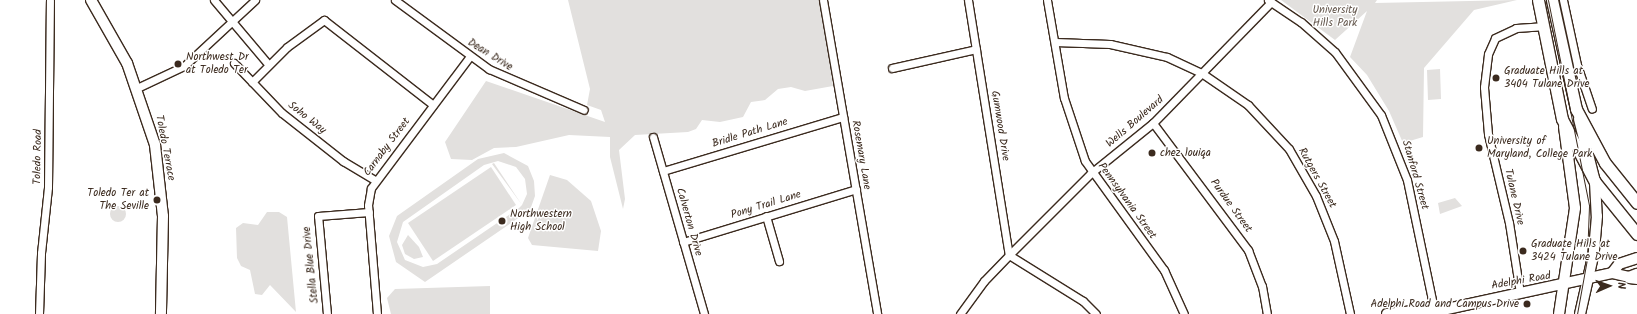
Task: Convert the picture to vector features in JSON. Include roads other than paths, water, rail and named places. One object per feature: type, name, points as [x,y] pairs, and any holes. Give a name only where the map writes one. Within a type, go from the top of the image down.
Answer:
[{"type":"main road","name":"Toledo Terrace","points":[[91,0],[120,48],[137,88],[155,145],[162,194],[161,314]]},
{"type":"main road","points":[[1538,0],[1562,119],[1575,208],[1565,286],[1559,314]]},
{"type":"main road","points":[[1552,0],[1560,16],[1576,109],[1595,182],[1596,234],[1580,314]]},
{"type":"main road","points":[[1576,109],[1619,183],[1637,203]]},
{"type":"main road","points":[[1562,119],[1595,182],[1637,234]]},
{"type":"main road","points":[[1619,183],[1637,198]]},
{"type":"main road","name":"Adelphi Road","points":[[1612,273],[1619,264],[1637,258]]},
{"type":"main road","name":"Adelphi Road","points":[[1424,314],[1434,310],[1520,293],[1565,286],[1612,273],[1634,276]]},
{"type":"main road","name":"Adelphi Road","points":[[1387,314],[1423,308],[1434,310]]},
{"type":"street","name":"Toledo Road","points":[[40,314],[41,253],[48,187],[50,0]]},
{"type":"street","points":[[214,0],[230,23],[268,64]]},
{"type":"street","points":[[137,88],[184,66],[255,0]]},
{"type":"street","name":"Dean Drive","points":[[395,0],[470,56],[516,83],[584,110]]},
{"type":"street","name":"Rosemary Lane","points":[[823,0],[877,314]]},
{"type":"street","name":"Gumwood Drive","points":[[968,0],[1010,255]]},
{"type":"street","name":"Pennsylvania Street","points":[[1047,0],[1068,116],[1091,173],[1164,270],[1184,314]]},
{"type":"street","points":[[1564,0],[1560,16],[1592,109]]},
{"type":"street","name":"Wells Boulevard","points":[[960,314],[984,281],[1091,173],[1153,123],[1203,74],[1269,1]]},
{"type":"street","name":"Stanford Street","points":[[1269,1],[1335,52],[1382,115],[1407,180],[1434,310]]},
{"type":"street","name":"Tulane Drive","points":[[1520,293],[1483,101],[1492,42],[1509,30],[1530,27],[1560,16]]},
{"type":"street","points":[[252,82],[268,64],[324,20],[433,105]]},
{"type":"street","name":"Rutgers Street","points":[[1055,42],[1130,47],[1167,57],[1203,74],[1252,109],[1298,163],[1334,241],[1350,314]]},
{"type":"street","points":[[892,68],[976,49]]},
{"type":"street","name":"Carnaby Street","points":[[377,314],[368,197],[375,180],[470,56]]},
{"type":"street","name":"Soho Way","points":[[234,63],[282,113],[343,161],[375,180]]},
{"type":"street","name":"Bridle Path Lane","points":[[663,171],[843,117]]},
{"type":"street","name":"Purdue Street","points":[[1153,123],[1248,250],[1267,314]]},
{"type":"street","name":"Calverton Drive","points":[[653,137],[704,314]]},
{"type":"street","name":"Pony Trail Lane","points":[[683,242],[856,189]]},
{"type":"street","name":"Stella Blue Drive","points":[[327,314],[318,216],[369,212]]},
{"type":"street","points":[[766,216],[780,261]]},
{"type":"street","points":[[1010,255],[1083,301],[1096,314]]},
{"type":"tram line","points":[[1548,0],[1589,206],[1587,259],[1577,314]]},
{"type":"place","name":"Northwest Dr at Toledo Ter","points":[[178,64]]},
{"type":"place","name":"Graduate Hills at 3404 Tulane Drive","points":[[1496,78]]},
{"type":"place","name":"University of Maryland, College Park","points":[[1479,148]]},
{"type":"place","name":"chez louiqa","points":[[1152,153]]},
{"type":"place","name":"Toledo Ter at The Seville","points":[[157,200]]},
{"type":"place","name":"Northwestern High School","points":[[502,221]]},
{"type":"place","name":"Graduate Hills at 3424 Tulane Drive","points":[[1523,251]]},
{"type":"place","name":"Adelphi Road and Campus Drive","points":[[1527,304]]},
{"type":"park label","name":"University Hills Park","points":[[1335,17]]}]
